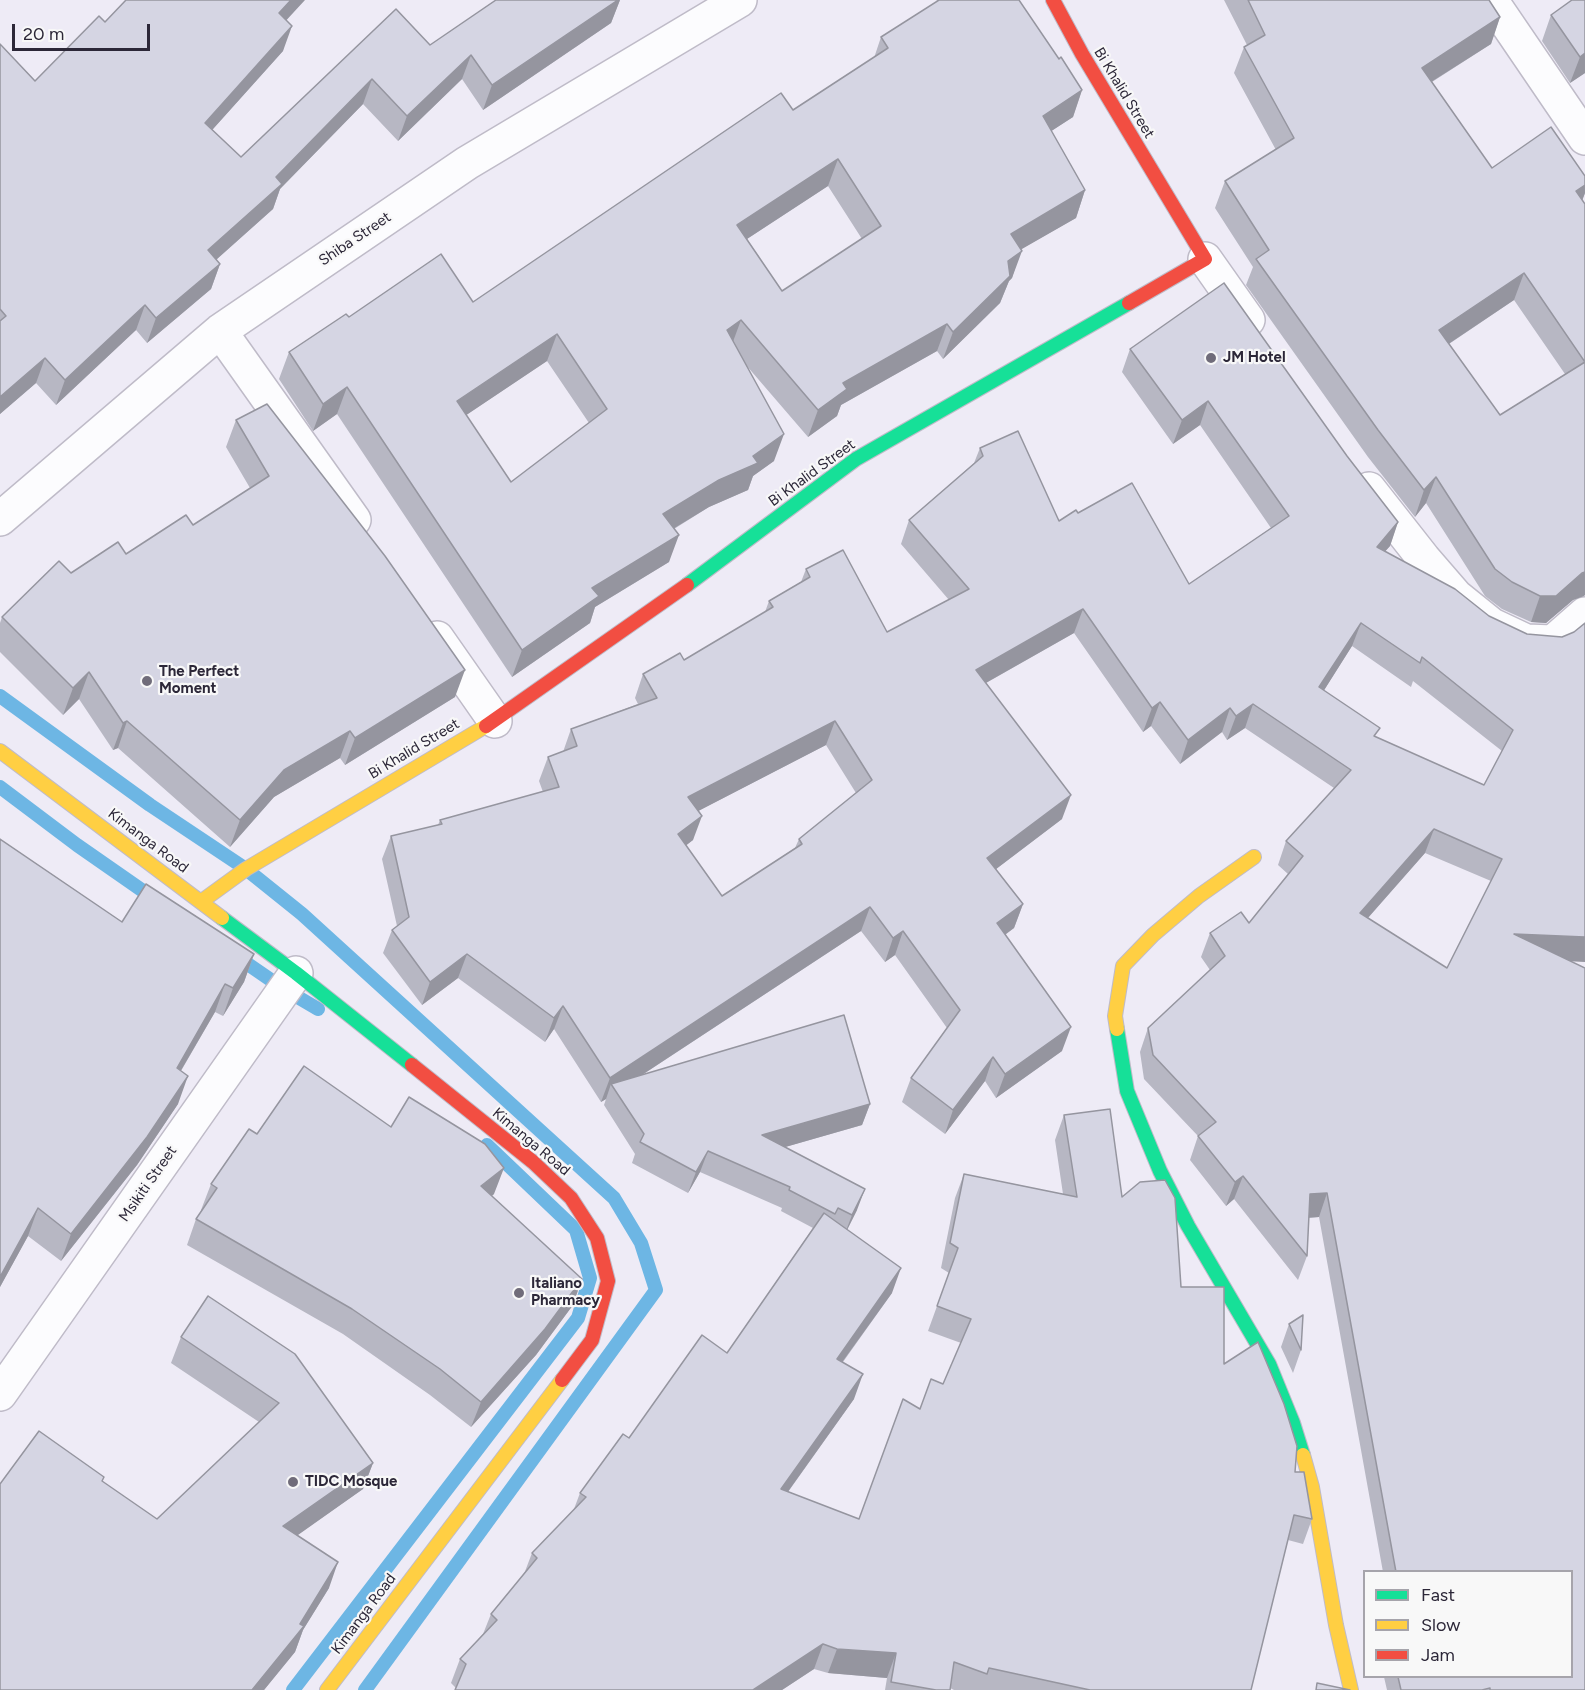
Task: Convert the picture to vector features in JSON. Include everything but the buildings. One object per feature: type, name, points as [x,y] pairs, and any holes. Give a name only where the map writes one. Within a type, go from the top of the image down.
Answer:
[{"type":"street","name":"Shiba Street","points":[[0,519],[220,331],[467,163],[740,0]]},
{"type":"street","name":"Bi Khalid Street","points":[[202,901],[246,869],[495,720],[676,593],[856,459],[1204,259],[1082,54],[1053,0]]},
{"type":"street","points":[[1491,0],[1585,138]]},
{"type":"street","points":[[1204,259],[1265,344]]},
{"type":"street","points":[[220,331],[368,540]]},
{"type":"street","points":[[1353,468],[1456,596],[1492,625],[1526,642],[1553,642],[1585,614]]},
{"type":"street","points":[[422,616],[495,720]]},
{"type":"street","name":"Kimanga Road","points":[[0,751],[202,901],[533,1162],[571,1198],[597,1239],[608,1281],[592,1340],[327,1690]]},
{"type":"street","points":[[1254,857],[1199,896],[1153,934],[1123,966],[1115,1016],[1127,1091],[1160,1171],[1188,1226],[1269,1364],[1293,1423],[1312,1487],[1336,1626],[1351,1690]]},
{"type":"street","name":"Msikiti Street","points":[[0,1394],[296,974]]},
{"type":"waterway","points":[[0,696],[150,805],[246,869],[302,914],[614,1198],[641,1243],[656,1290],[365,1690]]},
{"type":"waterway","points":[[0,787],[77,845],[156,900]]},
{"type":"waterway","points":[[236,956],[318,1009]]},
{"type":"waterway","points":[[293,1690],[578,1318],[590,1278],[576,1230],[487,1145]]},
{"type":"traffic: fast","points":[[687,585],[856,459],[1129,303]]},
{"type":"traffic: fast","points":[[222,918],[412,1065]]},
{"type":"traffic: fast","points":[[1117,1029],[1127,1091],[1160,1171],[1188,1226],[1269,1364],[1293,1423],[1303,1455]]},
{"type":"traffic: slow","points":[[202,901],[246,869],[486,726]]},
{"type":"traffic: slow","points":[[0,751],[222,918]]},
{"type":"traffic: slow","points":[[1117,1029],[1115,1016],[1123,966],[1153,935],[1199,896],[1254,857]]},
{"type":"traffic: slow","points":[[327,1690],[562,1380]]},
{"type":"traffic: slow","points":[[1303,1455],[1312,1487],[1336,1625],[1351,1690]]},
{"type":"traffic: jam","points":[[1053,0],[1082,54],[1205,259],[1129,303]]},
{"type":"traffic: jam","points":[[486,726],[687,585]]},
{"type":"traffic: jam","points":[[412,1065],[533,1162],[571,1198],[597,1238],[608,1281],[592,1340],[562,1380]]},
{"type":"place","name":"JM Hotel","points":[[1211,358]]},
{"type":"place","name":"The Perfect Moment","points":[[147,681]]},
{"type":"place","name":"Italiano Pharmacy","points":[[519,1293]]},
{"type":"place","name":"TIDC Mosque","points":[[293,1482]]}]
